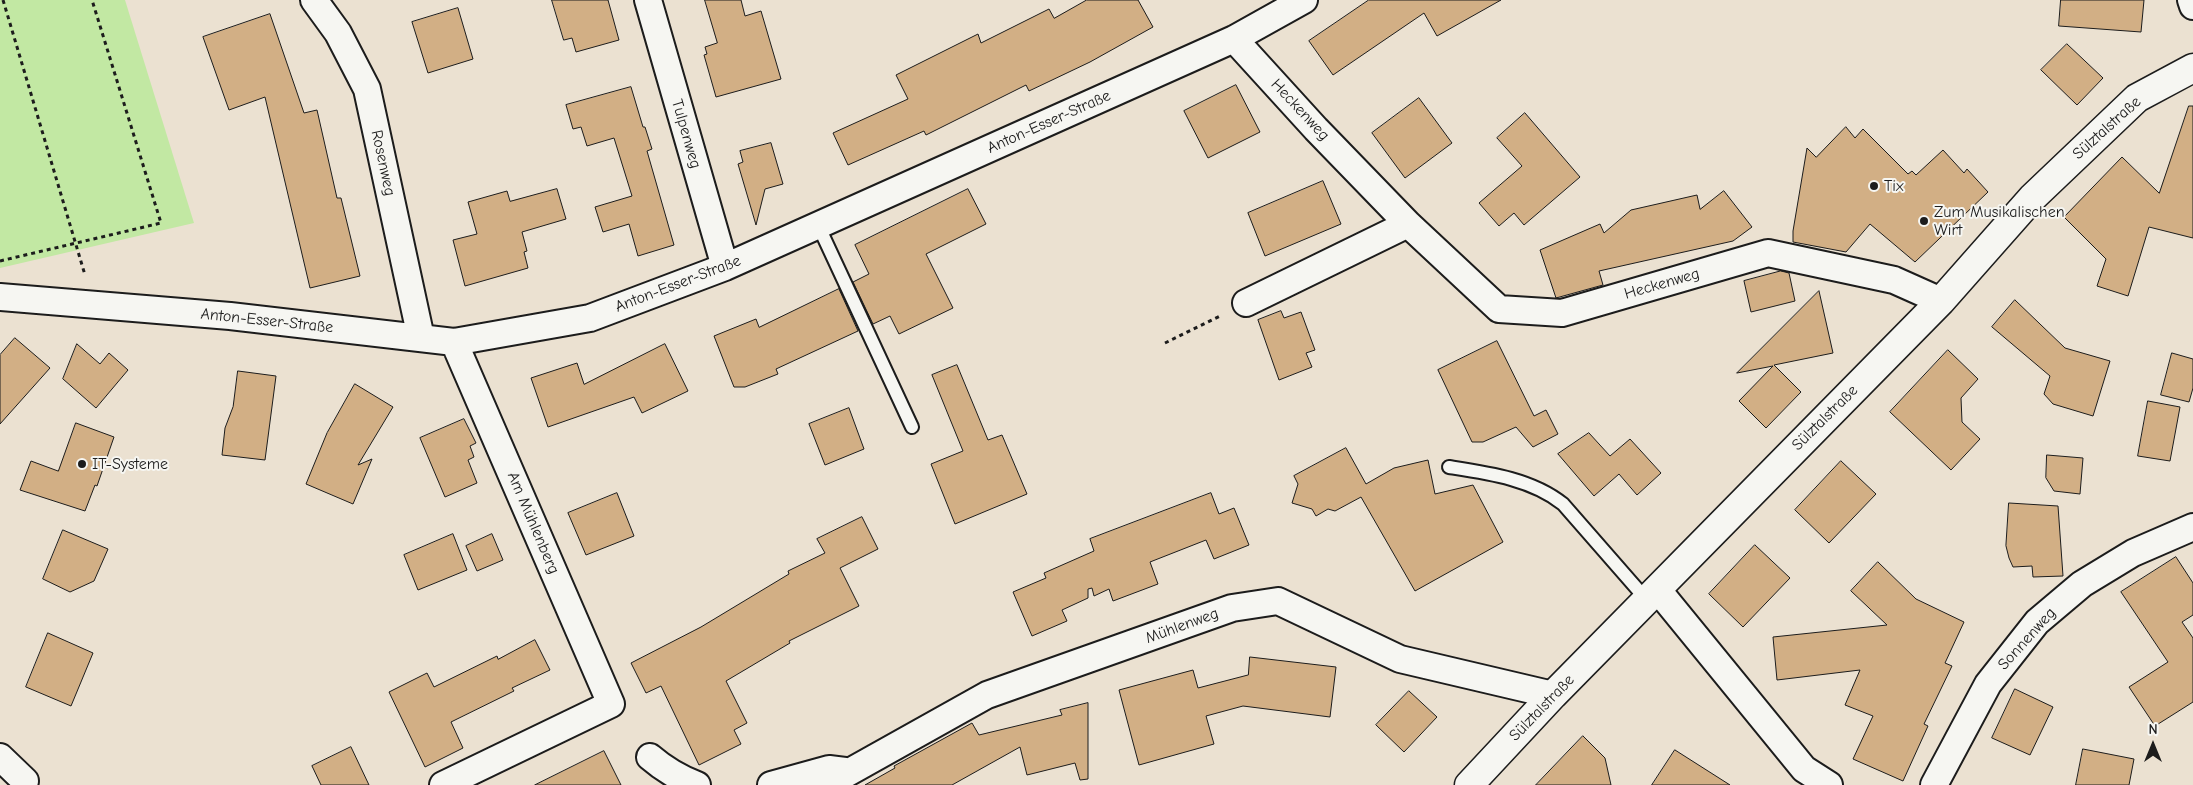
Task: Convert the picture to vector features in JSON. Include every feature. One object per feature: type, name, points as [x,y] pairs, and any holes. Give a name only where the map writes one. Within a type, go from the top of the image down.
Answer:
[{"type":"main road","name":"Sülztalstraße","points":[[1469,785],[1553,695],[1941,301],[2032,198],[2137,98],[2193,68]]},
{"type":"street","name":"Rosenweg","points":[[314,0],[338,34],[367,89],[421,338]]},
{"type":"street","name":"Tulpenweg","points":[[648,0],[725,267]]},
{"type":"street","name":"Anton-Esser-Straße","points":[[0,297],[230,316],[454,342],[590,318],[725,267],[818,226],[1234,39],[1304,0]]},
{"type":"street","points":[[2191,0],[2193,6]]},
{"type":"street","name":"Heckenweg","points":[[1234,39],[1316,129],[1408,224],[1499,309],[1562,314],[1768,253],[1894,280],[1941,301]]},
{"type":"street","points":[[1246,303],[1408,224]]},
{"type":"street","name":"Am Mühlenberg","points":[[443,785],[611,704],[454,342]]},
{"type":"street","name":"Sonnenweg","points":[[1934,785],[1988,684],[2037,622],[2082,584],[2133,553],[2193,527]]},
{"type":"street","points":[[1652,594],[1804,769],[1829,785]]},
{"type":"street","name":"Mühlenweg","points":[[826,785],[986,695],[1232,608],[1278,601],[1400,659],[1553,695]]},
{"type":"street","points":[[0,757],[25,781]]},
{"type":"street","points":[[650,757],[679,778],[697,785]]},
{"type":"street","points":[[771,785],[829,769],[851,772]]},
{"type":"lane","points":[[818,226],[912,427]]},
{"type":"lane","points":[[1449,467],[1488,473],[1551,494],[1652,594]]},
{"type":"path","points":[[3,0],[94,305]]},
{"type":"path","points":[[0,261],[160,223],[92,0]]},
{"type":"path","points":[[1165,344],[1246,303]]},
{"type":"green space","points":[[0,0],[125,0],[194,223],[0,268]]},
{"type":"building","points":[[552,0],[608,0],[619,40],[576,52],[572,38],[564,40]]},
{"type":"building","points":[[705,0],[741,0],[745,16],[761,11],[781,79],[716,97],[704,55],[707,54],[705,47],[717,43]]},
{"type":"building","points":[[1087,0],[1138,0],[1153,27],[1090,62],[1029,91],[1026,85],[926,135],[924,131],[848,165],[833,133],[908,99],[896,75],[978,34],[981,43],[1049,9],[1054,18]]},
{"type":"building","points":[[1369,0],[1501,0],[1437,36],[1424,13],[1333,75],[1309,41]]},
{"type":"building","points":[[2061,0],[2144,0],[2141,32],[2059,26]]},
{"type":"building","points":[[458,8],[473,59],[428,73],[412,22]]},
{"type":"building","points":[[270,14],[304,113],[317,110],[337,198],[341,198],[360,276],[310,288],[265,97],[229,110],[203,37]]},
{"type":"building","points":[[2067,44],[2103,78],[2077,105],[2041,70]]},
{"type":"building","points":[[1236,85],[1260,132],[1208,158],[1184,111]]},
{"type":"building","points":[[631,87],[652,149],[647,151],[674,245],[638,256],[629,224],[603,232],[595,207],[632,196],[614,138],[587,146],[581,127],[573,129],[566,105]]},
{"type":"building","points":[[1419,98],[1452,143],[1405,178],[1372,133]]},
{"type":"building","points":[[2189,106],[2193,106],[2193,238],[2149,227],[2128,296],[2097,286],[2106,259],[2064,217],[2122,157],[2159,193]]},
{"type":"building","points":[[1525,113],[1580,177],[1524,225],[1514,213],[1499,226],[1479,203],[1522,166],[1497,138]]},
{"type":"building","points":[[1846,127],[1855,138],[1863,129],[1908,174],[1912,171],[1916,175],[1943,150],[1964,173],[1967,169],[1988,192],[1915,262],[1870,224],[1846,252],[1793,242],[1793,231],[1807,148],[1816,157]]},
{"type":"building","points":[[771,143],[783,184],[765,189],[756,225],[738,164],[743,162],[740,151]]},
{"type":"building","points":[[1323,181],[1341,224],[1265,256],[1248,213]]},
{"type":"building","points":[[557,189],[566,219],[522,232],[527,251],[524,252],[528,268],[465,286],[453,240],[477,234],[468,202],[507,191],[510,201]]},
{"type":"building","points":[[968,189],[986,224],[926,254],[953,308],[899,334],[890,316],[873,324],[853,282],[869,274],[855,245]]},
{"type":"building","points":[[1724,191],[1752,227],[1733,241],[1599,271],[1603,285],[1556,298],[1540,250],[1600,224],[1604,233],[1631,210],[1697,195],[1700,209]]},
{"type":"building","points":[[1781,271],[1789,273],[1795,301],[1751,312],[1744,281]]},
{"type":"building","points":[[839,289],[858,331],[776,369],[778,374],[745,387],[734,387],[714,336],[756,319],[759,327]]},
{"type":"building","points":[[1819,291],[1833,353],[1774,365],[1801,392],[1766,428],[1739,401],[1773,366],[1737,373]]},
{"type":"building","points":[[2015,300],[2065,348],[2110,361],[2093,416],[2053,404],[2044,394],[2050,376],[1992,327]]},
{"type":"building","points":[[1281,311],[1284,318],[1301,312],[1315,350],[1306,353],[1312,367],[1279,380],[1258,320]]},
{"type":"building","points":[[15,338],[50,368],[0,424],[0,355]]},
{"type":"building","points":[[1497,341],[1534,416],[1546,410],[1558,434],[1533,447],[1516,427],[1483,442],[1472,442],[1438,370]]},
{"type":"building","points":[[77,344],[100,364],[109,353],[128,370],[96,408],[63,379]]},
{"type":"building","points":[[665,344],[688,391],[642,413],[634,397],[548,427],[531,378],[577,363],[584,384]]},
{"type":"building","points":[[1948,350],[1978,379],[1961,398],[1962,422],[1980,439],[1951,470],[1890,412]]},
{"type":"building","points":[[2172,353],[2193,359],[2193,388],[2189,402],[2161,395]]},
{"type":"building","points":[[957,365],[988,440],[1002,435],[1027,494],[955,524],[931,464],[963,451],[932,375]]},
{"type":"building","points":[[238,371],[276,376],[265,460],[222,455],[225,428],[233,407]]},
{"type":"building","points":[[355,384],[393,407],[358,465],[372,459],[353,504],[306,484],[327,433]]},
{"type":"building","points":[[2148,401],[2180,407],[2170,461],[2138,456]]},
{"type":"building","points":[[849,408],[864,449],[825,465],[809,424]]},
{"type":"building","points":[[464,419],[476,443],[470,446],[474,457],[468,460],[477,483],[445,497],[420,438]]},
{"type":"building","name":"IT-Systeme","points":[[76,423],[114,437],[97,486],[95,485],[85,511],[20,490],[31,461],[58,471]]},
{"type":"building","points":[[1589,433],[1610,456],[1630,439],[1661,473],[1637,495],[1619,474],[1594,496],[1558,454]]},
{"type":"building","points":[[1346,448],[1366,484],[1394,468],[1428,460],[1435,494],[1473,485],[1503,542],[1415,591],[1361,497],[1335,511],[1328,509],[1316,516],[1312,509],[1292,503],[1298,484],[1294,476]]},
{"type":"building","points":[[2047,455],[2083,458],[2080,494],[2054,491],[2046,478]]},
{"type":"building","points":[[1841,461],[1876,494],[1829,543],[1795,510]]},
{"type":"building","points":[[617,493],[634,536],[586,555],[568,513]]},
{"type":"building","points":[[1211,493],[1219,514],[1234,508],[1249,545],[1214,559],[1206,540],[1150,562],[1158,584],[1113,601],[1109,589],[1094,596],[1092,588],[1088,589],[1088,598],[1062,610],[1067,621],[1032,636],[1013,592],[1046,578],[1044,573],[1094,551],[1090,539]]},
{"type":"building","points":[[2009,503],[2058,506],[2063,576],[2033,577],[2032,566],[2013,567],[2006,546]]},
{"type":"building","points":[[862,517],[878,549],[840,568],[859,606],[789,641],[790,643],[726,681],[747,723],[734,730],[741,744],[699,765],[661,686],[646,693],[631,663],[701,627],[789,574],[788,571],[825,553],[817,539]]},
{"type":"building","points":[[63,530],[108,549],[94,581],[70,592],[43,579]]},
{"type":"building","points":[[453,534],[467,570],[418,590],[404,555]]},
{"type":"building","points":[[492,534],[503,560],[477,571],[466,546]]},
{"type":"building","points":[[1755,545],[1790,578],[1743,627],[1709,594]]},
{"type":"building","points":[[2176,557],[2193,583],[2193,615],[2182,622],[2193,638],[2193,702],[2155,726],[2129,687],[2168,662],[2121,592]]},
{"type":"building","points":[[1878,562],[1916,599],[1964,622],[1945,663],[1952,666],[1924,724],[1928,726],[1903,781],[1853,759],[1873,716],[1845,705],[1860,670],[1777,680],[1773,637],[1887,625],[1851,591]]},
{"type":"building","points":[[48,633],[93,653],[71,706],[26,687]]},
{"type":"building","points":[[535,640],[550,670],[512,688],[514,691],[451,722],[463,748],[425,767],[389,692],[427,673],[434,687],[497,656],[498,659]]},
{"type":"building","points":[[1250,657],[1336,667],[1330,717],[1243,706],[1206,716],[1214,744],[1139,765],[1119,690],[1193,670],[1198,688],[1248,675]]},
{"type":"building","points":[[2015,689],[2053,707],[2030,755],[1992,738]]},
{"type":"building","points":[[1409,691],[1437,717],[1404,752],[1376,725]]},
{"type":"building","points":[[1088,703],[1088,779],[1080,780],[1075,763],[1027,775],[1020,747],[952,785],[865,785],[895,768],[894,766],[972,723],[979,735],[1062,715],[1060,710]]},
{"type":"building","points":[[1583,736],[1605,758],[1611,785],[1536,785]]},
{"type":"building","points":[[351,747],[369,785],[321,785],[312,766]]},
{"type":"building","points":[[2083,749],[2134,759],[2129,785],[2076,785]]},
{"type":"building","points":[[1675,750],[1730,785],[1652,785]]},
{"type":"building","points":[[604,751],[621,785],[535,785]]},
{"type":"place","name":"Tix","points":[[1874,186]]},
{"type":"place","name":"Zum Musikalischen Wirt","points":[[1924,221]]},
{"type":"place","name":"IT-Systeme","points":[[82,464]]}]
